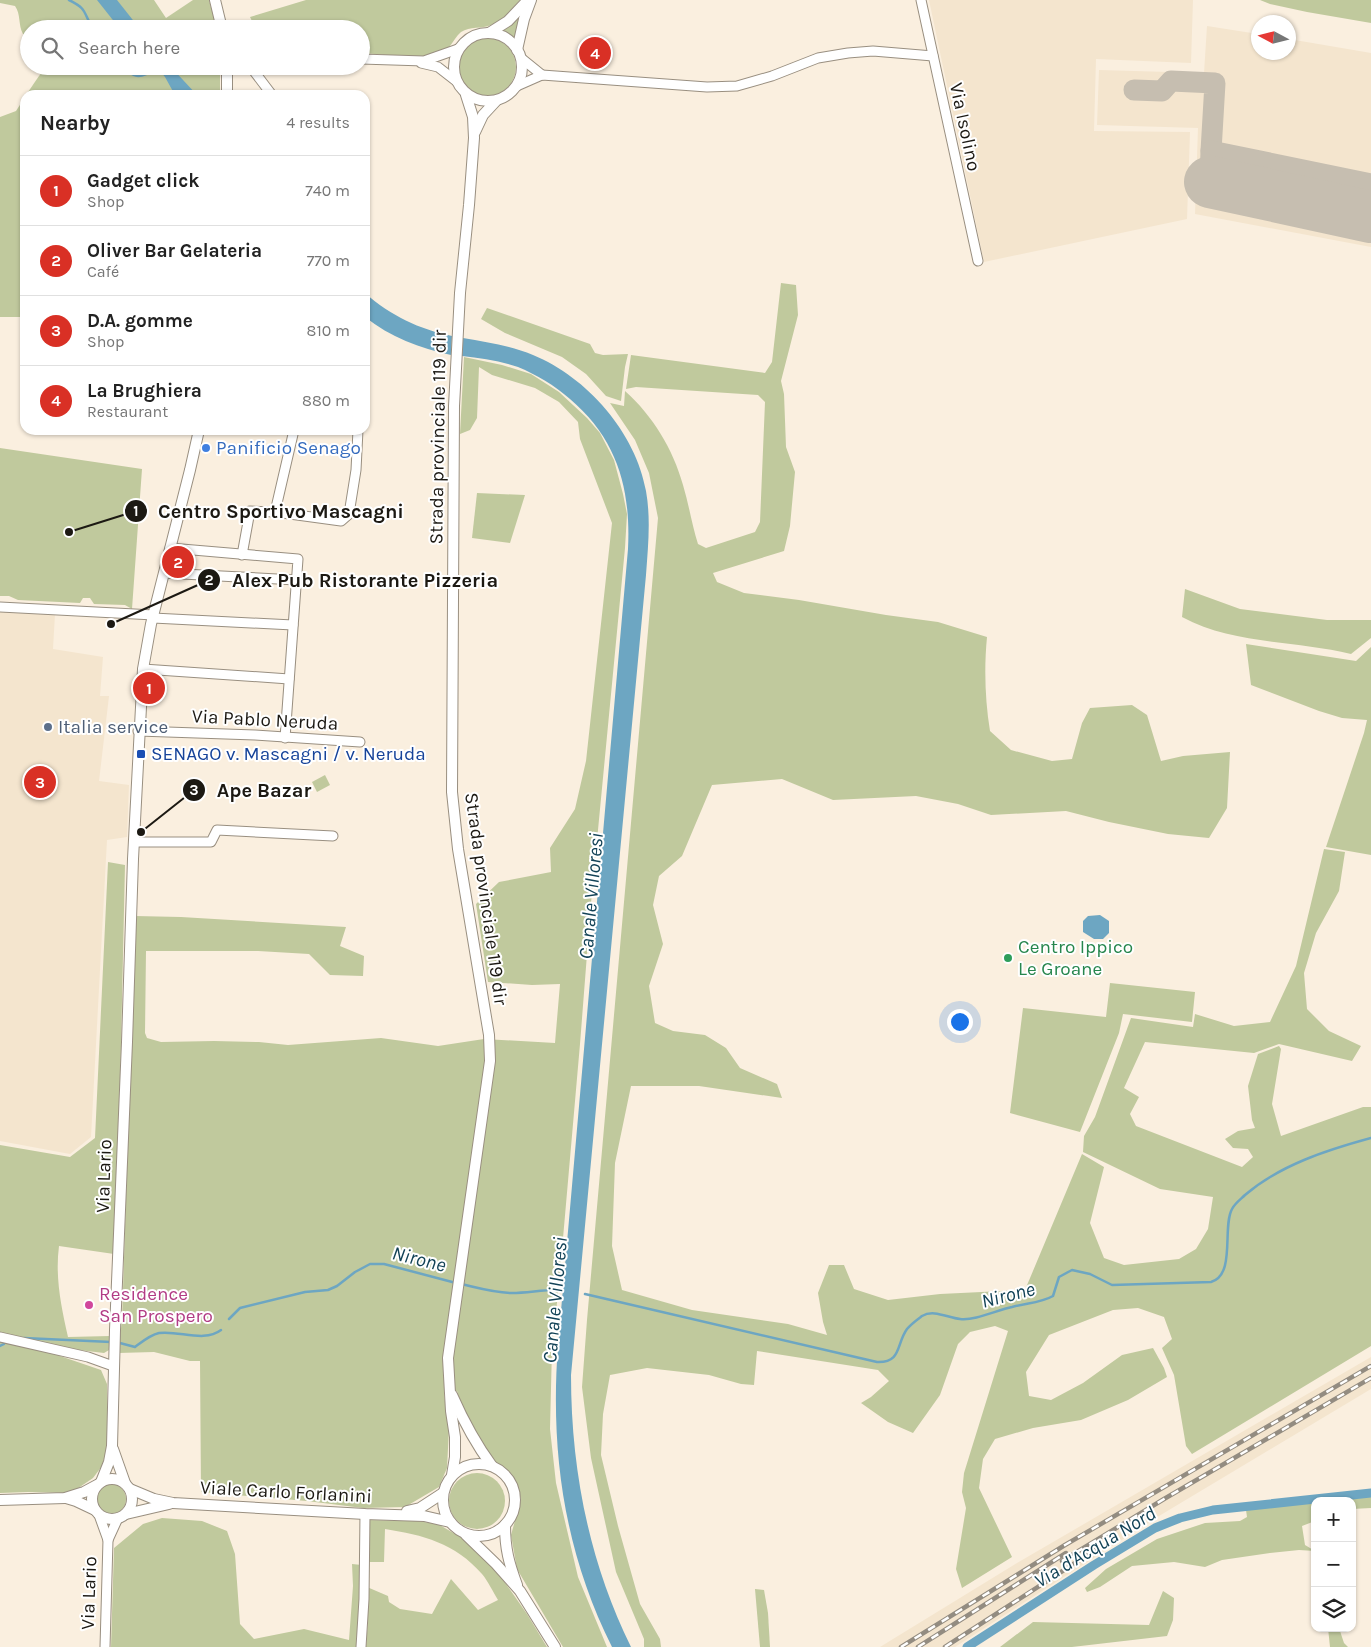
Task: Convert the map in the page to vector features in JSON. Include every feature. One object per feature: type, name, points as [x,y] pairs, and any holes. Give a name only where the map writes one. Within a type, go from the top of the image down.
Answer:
[{"type":"street","points":[[215,0],[220,20]]},
{"type":"street","points":[[416,62],[431,60],[458,50],[471,37],[489,33],[508,21],[529,0]]},
{"type":"street","points":[[517,86],[521,75],[519,54],[524,18],[529,0]]},
{"type":"street","name":"Via Isolino","points":[[921,0],[978,261]]},
{"type":"street","points":[[489,33],[502,36],[513,44],[519,54],[542,75]]},
{"type":"street","points":[[456,81],[453,68],[458,50]]},
{"type":"street","points":[[370,59],[416,62],[438,67],[456,81],[466,95],[484,102],[496,101],[508,95],[517,86],[542,75],[707,87],[736,86],[772,76],[818,58],[848,53],[873,51],[934,56]]},
{"type":"street","points":[[227,75],[228,90]]},
{"type":"street","points":[[257,75],[268,90]]},
{"type":"street","name":"Strada provinciale 119 dir","points":[[452,1476],[455,1457],[455,1437],[450,1411],[448,1358],[490,1061],[489,1035],[458,849],[452,792],[456,370],[459,310],[474,138],[473,117],[466,95]]},
{"type":"street","name":"Strada provinciale 119 dir","points":[[474,138],[477,126],[483,115],[496,101]]},
{"type":"street","name":"Via Lario","points":[[99,1483],[109,1462],[112,1446],[113,1366],[138,730],[143,669],[153,616],[198,435]]},
{"type":"street","points":[[275,512],[293,435]]},
{"type":"street","points":[[242,555],[250,511],[341,520],[349,514],[356,470],[358,435]]},
{"type":"street","points":[[170,548],[298,559],[285,738]]},
{"type":"street","points":[[164,573],[296,580]]},
{"type":"street","points":[[0,607],[293,625]]},
{"type":"street","points":[[143,669],[289,679]]},
{"type":"street","name":"Via Pablo Neruda","points":[[138,730],[360,742]]},
{"type":"street","points":[[134,842],[211,842],[217,830],[333,836]]},
{"type":"street","points":[[0,1337],[88,1357],[113,1366]]},
{"type":"street","name":"Strada provinciale 119 dir","points":[[450,1392],[464,1424],[492,1466]]},
{"type":"street","name":"Via Lario","points":[[112,1446],[128,1486]]},
{"type":"street","points":[[485,1464],[492,1466],[508,1479],[514,1492],[515,1506],[510,1520],[494,1534],[473,1536],[466,1534],[454,1527],[450,1522],[443,1505],[443,1492],[448,1480],[464,1467],[485,1464]]},
{"type":"street","points":[[0,1500],[65,1498],[76,1501],[111,1520],[122,1516],[129,1510],[132,1500],[128,1486],[111,1478],[84,1492],[65,1498]]},
{"type":"street","points":[[97,1512],[91,1497],[99,1483]]},
{"type":"street","name":"Viale Carlo Forlanini","points":[[128,1486],[154,1499],[173,1503],[365,1514],[397,1514],[424,1516],[450,1522]]},
{"type":"street","name":"Viale Carlo Forlanini","points":[[397,1514],[420,1508],[443,1492]]},
{"type":"street","name":"Viale Carlo Forlanini","points":[[122,1516],[173,1503]]},
{"type":"street","name":"Via Lario","points":[[97,1512],[108,1540],[105,1647]]},
{"type":"street","points":[[361,1647],[364,1599],[365,1514]]},
{"type":"street","name":"Via Lario","points":[[108,1540],[122,1516]]},
{"type":"street","points":[[505,1525],[507,1558],[520,1590],[556,1647]]},
{"type":"street","points":[[466,1534],[520,1590]]},
{"type":"shaded area","points":[[929,0],[1193,0],[1191,63],[1096,59],[1094,131],[1190,132],[1187,219],[984,262]]},
{"type":"shaded area","points":[[1207,26],[1251,33],[1251,60],[1296,60],[1296,40],[1371,53],[1371,247],[1195,214],[1198,128],[1097,125],[1099,70],[1204,73]]},
{"type":"shaded area","points":[[0,611],[55,614],[53,649],[103,657],[100,696],[109,696],[99,781],[129,785],[127,837],[107,840],[91,1137],[70,1154],[0,1141]]},
{"type":"shaded area","points":[[1371,1357],[1371,1389],[1159,1516],[955,1647],[880,1647],[1017,1563]]},
{"type":"green space","points":[[0,0],[154,0],[166,18],[193,0],[209,0],[215,20],[20,20],[20,27],[18,12],[15,6],[0,3]]},
{"type":"green space","points":[[306,0],[520,0],[499,21],[487,26],[465,30],[459,34],[449,47],[441,52],[419,56],[370,54],[370,20],[252,20],[250,17]]},
{"type":"green space","points":[[1260,0],[1371,0],[1371,23],[1307,12]]},
{"type":"green space","points":[[518,15],[520,16],[515,38],[500,29]]},
{"type":"green space","points":[[487,38],[503,43],[511,51],[516,67],[511,83],[503,91],[487,96],[471,91],[463,83],[458,67],[463,51],[471,43]]},
{"type":"green space","points":[[220,75],[220,90],[29,90],[39,76]]},
{"type":"green space","points":[[20,105],[20,317],[0,317],[0,117],[16,111]]},
{"type":"green space","points":[[781,283],[796,285],[798,315],[781,381],[784,394],[786,447],[795,472],[790,526],[784,551],[713,573],[717,582],[744,593],[938,622],[987,637],[986,684],[990,731],[1011,750],[1052,761],[1072,759],[1082,723],[1090,708],[1132,705],[1147,715],[1161,761],[1183,756],[1230,752],[1227,808],[1209,838],[1168,834],[1066,811],[991,815],[958,804],[916,796],[833,800],[782,779],[712,785],[682,856],[659,876],[653,905],[663,944],[649,986],[655,1023],[673,1031],[705,1035],[726,1048],[740,1068],[777,1084],[782,1098],[699,1086],[631,1086],[615,1163],[612,1246],[622,1290],[692,1310],[788,1324],[827,1335],[818,1293],[829,1265],[844,1265],[854,1289],[888,1300],[940,1294],[1025,1290],[1082,1154],[1104,1167],[1090,1223],[1104,1258],[1124,1265],[1179,1259],[1196,1249],[1208,1229],[1213,1197],[1160,1189],[1083,1152],[1084,1136],[1095,1117],[1131,1018],[1193,1027],[1195,1014],[1234,1026],[1270,1022],[1296,966],[1324,849],[1345,852],[1339,891],[1316,933],[1304,973],[1307,1009],[1329,1031],[1361,1046],[1352,1061],[1279,1044],[1254,1053],[1145,1042],[1124,1088],[1139,1097],[1130,1114],[1136,1126],[1242,1167],[1253,1157],[1248,1149],[1233,1148],[1225,1139],[1238,1131],[1255,1128],[1252,1120],[1248,1086],[1258,1054],[1279,1046],[1281,1049],[1272,1104],[1281,1136],[1363,1107],[1371,1107],[1371,1346],[1192,1454],[1186,1446],[1174,1375],[1162,1348],[1172,1339],[1164,1317],[1138,1308],[1113,1310],[1049,1335],[1026,1372],[1029,1396],[1051,1400],[1083,1383],[1122,1355],[1153,1348],[1167,1377],[1128,1400],[1081,1420],[1033,1428],[995,1439],[983,1459],[979,1488],[1012,1557],[962,1588],[956,1569],[966,1508],[962,1492],[964,1473],[1008,1331],[995,1326],[970,1332],[958,1344],[940,1395],[913,1433],[888,1422],[861,1403],[889,1381],[878,1370],[757,1351],[754,1385],[741,1384],[709,1375],[647,1368],[610,1375],[603,1414],[601,1455],[618,1526],[640,1604],[660,1639],[661,1647],[644,1647],[644,1639],[616,1572],[591,1458],[582,1387],[658,518],[649,473],[635,440],[610,403],[624,406],[625,391],[644,411],[661,434],[679,472],[698,544],[706,548],[755,532],[760,522],[765,402],[758,395],[636,387],[626,389],[631,355],[765,373],[772,362]]},
{"type":"green space","points":[[487,308],[590,344],[595,353],[603,355],[628,354],[621,401],[606,396],[586,374],[562,357],[505,333],[481,319]]},
{"type":"green space","points":[[464,357],[502,365],[531,374],[559,392],[587,418],[600,433],[614,460],[627,514],[552,1348],[550,1429],[556,1483],[578,1577],[607,1647],[563,1647],[517,1569],[511,1535],[521,1499],[517,1487],[509,1472],[496,1464],[465,1417],[457,1391],[444,1394],[449,1429],[447,1468],[439,1487],[405,1507],[363,1508],[201,1492],[200,1361],[190,1361],[154,1352],[118,1353],[122,1320],[135,916],[346,927],[340,946],[364,956],[363,976],[330,975],[309,954],[258,951],[146,951],[145,1033],[147,1038],[161,1042],[259,1042],[288,1045],[381,1038],[438,1046],[484,1039],[555,1043],[560,984],[532,985],[488,982],[476,904],[499,882],[551,872],[550,848],[575,809],[586,761],[612,523],[580,439],[578,422],[559,402],[535,388],[492,375],[479,367],[477,418],[470,430],[460,434]]},
{"type":"green space","points":[[0,448],[142,469],[132,609],[125,605],[94,604],[90,598],[83,598],[80,603],[18,600],[9,596],[0,596]]},
{"type":"green space","points":[[477,493],[525,495],[510,543],[472,538]]},
{"type":"green space","points":[[1185,589],[1240,609],[1327,620],[1371,620],[1371,638],[1351,654],[1222,633],[1182,617]]},
{"type":"green space","points":[[1246,644],[1356,661],[1371,647],[1371,855],[1326,847],[1367,720],[1342,718],[1251,685]]},
{"type":"green space","points":[[325,775],[330,785],[317,792],[312,782]]},
{"type":"green space","points":[[108,862],[125,865],[118,1182],[114,1254],[59,1246],[58,1258],[58,1280],[68,1337],[110,1336],[109,1350],[104,1353],[62,1348],[60,1356],[101,1370],[107,1384],[107,1448],[102,1466],[93,1478],[71,1493],[0,1493],[0,1145],[70,1157],[95,1138]]},
{"type":"green space","points":[[1110,983],[1195,992],[1192,1022],[1123,1014],[1119,1033],[1080,1132],[1010,1113],[1023,1008],[1106,1017]]},
{"type":"green space","points":[[477,1473],[497,1481],[505,1501],[497,1521],[477,1529],[457,1521],[449,1501],[457,1481]]},
{"type":"green space","points":[[111,1484],[117,1485],[125,1493],[125,1505],[117,1513],[111,1514],[105,1513],[97,1505],[96,1499],[97,1493],[105,1485]]},
{"type":"green space","points":[[1371,1496],[1371,1508],[1356,1509],[1356,1498]]},
{"type":"green space","points":[[1311,1502],[1311,1523],[1302,1526],[1305,1545],[1311,1549],[1311,1551],[1270,1553],[1222,1560],[1205,1567],[1174,1562],[1132,1566],[1100,1587],[1087,1592],[1085,1588],[1106,1569],[1157,1539],[1205,1523],[1240,1521],[1247,1517],[1246,1510]]},
{"type":"green space","points":[[162,1518],[202,1521],[227,1531],[235,1554],[240,1624],[254,1639],[304,1629],[349,1640],[353,1586],[352,1564],[362,1565],[356,1647],[111,1647],[114,1548],[143,1524]]},
{"type":"green space","points":[[367,1520],[417,1521],[438,1524],[462,1538],[499,1574],[547,1647],[366,1647],[368,1620],[367,1587],[388,1596],[389,1602],[400,1609],[432,1614],[451,1579],[478,1610],[498,1600],[484,1577],[472,1563],[438,1542],[412,1534],[385,1529],[384,1562],[368,1562]]},
{"type":"green space","points":[[755,1589],[764,1590],[768,1613],[770,1647],[760,1647]]},
{"type":"green space","points":[[1163,1591],[1174,1598],[1173,1620],[1167,1636],[1072,1647],[1000,1647],[1033,1622],[1149,1625]]},
{"type":"green space","points":[[1328,1632],[1340,1632],[1344,1643],[1348,1647],[1330,1647]]},
{"type":"water","points":[[97,0],[117,0],[133,20],[113,20]]},
{"type":"water","points":[[163,75],[178,75],[192,90],[172,90]]},
{"type":"water","points":[[370,297],[406,321],[428,330],[452,336],[451,355],[406,341],[370,320]]},
{"type":"water","name":"Canale Villoresi","points":[[463,338],[508,347],[533,355],[572,377],[590,392],[620,428],[632,448],[640,469],[648,502],[649,533],[646,575],[571,1375],[574,1445],[585,1514],[604,1582],[616,1615],[631,1647],[612,1647],[582,1574],[564,1500],[556,1423],[558,1345],[628,549],[627,505],[618,466],[610,448],[586,414],[558,389],[525,370],[497,361],[462,356]]},
{"type":"water","points":[[1100,915],[1109,921],[1109,933],[1103,939],[1094,939],[1083,932],[1083,921],[1088,916]]},
{"type":"waterway","points":[[69,0],[82,9],[88,20]]},
{"type":"waterway","points":[[133,75],[142,75]]},
{"type":"waterway","name":"Nirone","points":[[585,1294],[877,1362],[885,1361],[895,1356],[907,1329],[922,1316],[931,1313],[966,1319],[1044,1300],[1053,1296],[1059,1277],[1072,1270],[1090,1274],[1112,1285],[1211,1282],[1219,1278],[1226,1261],[1229,1217],[1236,1203],[1259,1184],[1289,1167],[1321,1153],[1371,1138]]},
{"type":"waterway","name":"Nirone","points":[[229,1319],[240,1308],[305,1292],[328,1290],[370,1264],[384,1264],[456,1283]]},
{"type":"waterway","name":"Nirone","points":[[461,1284],[506,1293],[556,1290]]},
{"type":"waterway","name":"Nirone","points":[[116,1342],[135,1347],[159,1333],[207,1336],[221,1330]]},
{"type":"waterway","name":"Nirone","points":[[24,1338],[111,1342]]},
{"type":"waterway","name":"Nirone","points":[[0,1346],[4,1344]]},
{"type":"waterway","name":"Via d'Acqua Nord","points":[[967,1647],[1155,1528],[1180,1518],[1213,1510],[1371,1493]]},
{"type":"taxiway","points":[[1134,90],[1162,91],[1171,81],[1215,83],[1211,151]]},
{"type":"taxiway","points":[[1210,182],[1211,151],[1371,184]]},
{"type":"runway","points":[[1210,182],[1371,217]]},
{"type":"railway","points":[[901,1647],[1065,1545],[1371,1366]]},
{"type":"railway","points":[[1062,1561],[1371,1378]]},
{"type":"railway","points":[[945,1647],[1095,1550]]},
{"type":"railway","points":[[918,1647],[1066,1553]]},
{"type":"place","name":"La Brughiera","points":[[595,53]]},
{"type":"place","name":"Panificio Senago","points":[[206,448]]},
{"type":"place","name":"Centro Sportivo Mascagni","points":[[69,532]]},
{"type":"place","name":"Oliver Bar Gelateria","points":[[178,562]]},
{"type":"place","name":"Alex Pub Ristorante Pizzeria","points":[[111,624]]},
{"type":"place","name":"Gadget click","points":[[149,688]]},
{"type":"place","name":"Italia service","points":[[48,727]]},
{"type":"place","name":"SENAGO v. Mascagni / v. Neruda","points":[[141,754]]},
{"type":"place","name":"D.A. gomme","points":[[40,782]]},
{"type":"place","name":"Ape Bazar","points":[[141,832]]},
{"type":"place","name":"Centro Ippico Le Groane","points":[[1008,958]]},
{"type":"place","name":"Residence San Prospero","points":[[89,1305]]}]
